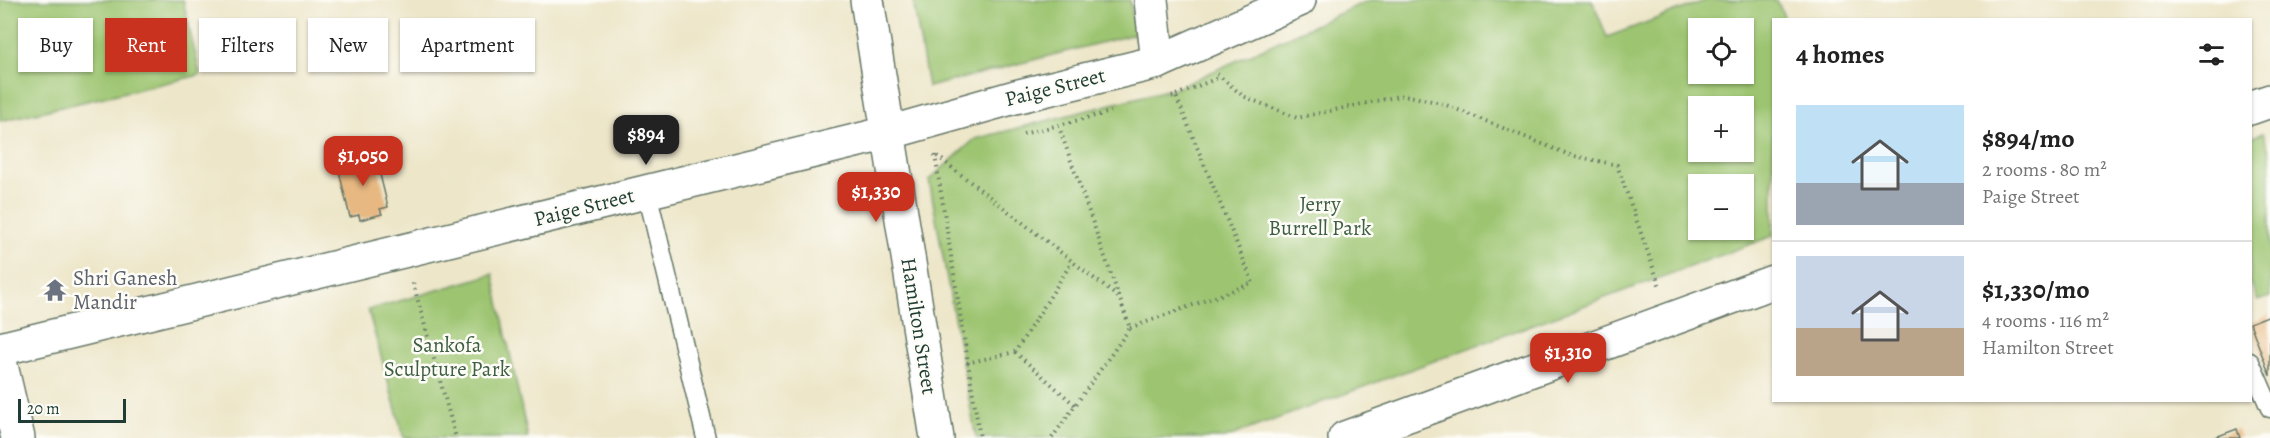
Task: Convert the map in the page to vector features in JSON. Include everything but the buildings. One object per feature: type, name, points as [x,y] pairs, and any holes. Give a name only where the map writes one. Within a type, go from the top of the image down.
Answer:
[{"type":"street","name":"Hamilton Street","points":[[867,0],[937,438]]},
{"type":"street","points":[[1151,0],[1172,55]]},
{"type":"street","name":"Paige Street","points":[[0,349],[888,133],[1172,55],[1299,0]]},
{"type":"street","points":[[2252,107],[2270,101]]},
{"type":"street","points":[[1346,438],[1772,282]]},
{"type":"street","points":[[0,361],[18,438]]},
{"type":"lane","points":[[647,192],[706,438]]},
{"type":"lane","points":[[2252,367],[2270,408]]},
{"type":"path","points":[[1172,55],[1220,77],[1242,96],[1297,118],[1404,95],[1441,103],[1570,155],[1617,165],[1671,319]]},
{"type":"path","points":[[1165,99],[1220,77]]},
{"type":"path","points":[[1046,89],[1130,328]]},
{"type":"path","points":[[1052,438],[1130,328],[1252,283],[1176,96]]},
{"type":"path","points":[[1013,136],[1122,110]]},
{"type":"path","points":[[934,154],[946,151]]},
{"type":"path","points":[[934,154],[1119,298]]},
{"type":"path","points":[[934,154],[980,438]]},
{"type":"path","points":[[404,251],[456,438]]},
{"type":"path","points":[[967,363],[1015,351],[1072,262]]},
{"type":"path","points":[[1015,351],[1075,405]]},
{"type":"green space","points":[[0,0],[183,0],[200,75],[0,121]]},
{"type":"green space","points":[[913,0],[1130,0],[1135,34],[928,87]]},
{"type":"green space","name":"Jerry Burrell Park","points":[[1369,0],[1592,0],[1607,37],[1707,0],[1777,0],[1785,18],[1772,18],[1772,236],[1225,438],[976,438],[929,180],[975,139],[1179,87]]},
{"type":"green space","points":[[2263,133],[2270,154],[2270,297],[2258,301],[2252,286],[2252,137]]},
{"type":"green space","name":"Sankofa Sculpture Park","points":[[493,274],[528,438],[404,438],[368,310]]},
{"type":"place","name":"Shri Ganesh Mandir","points":[[55,290]]}]
